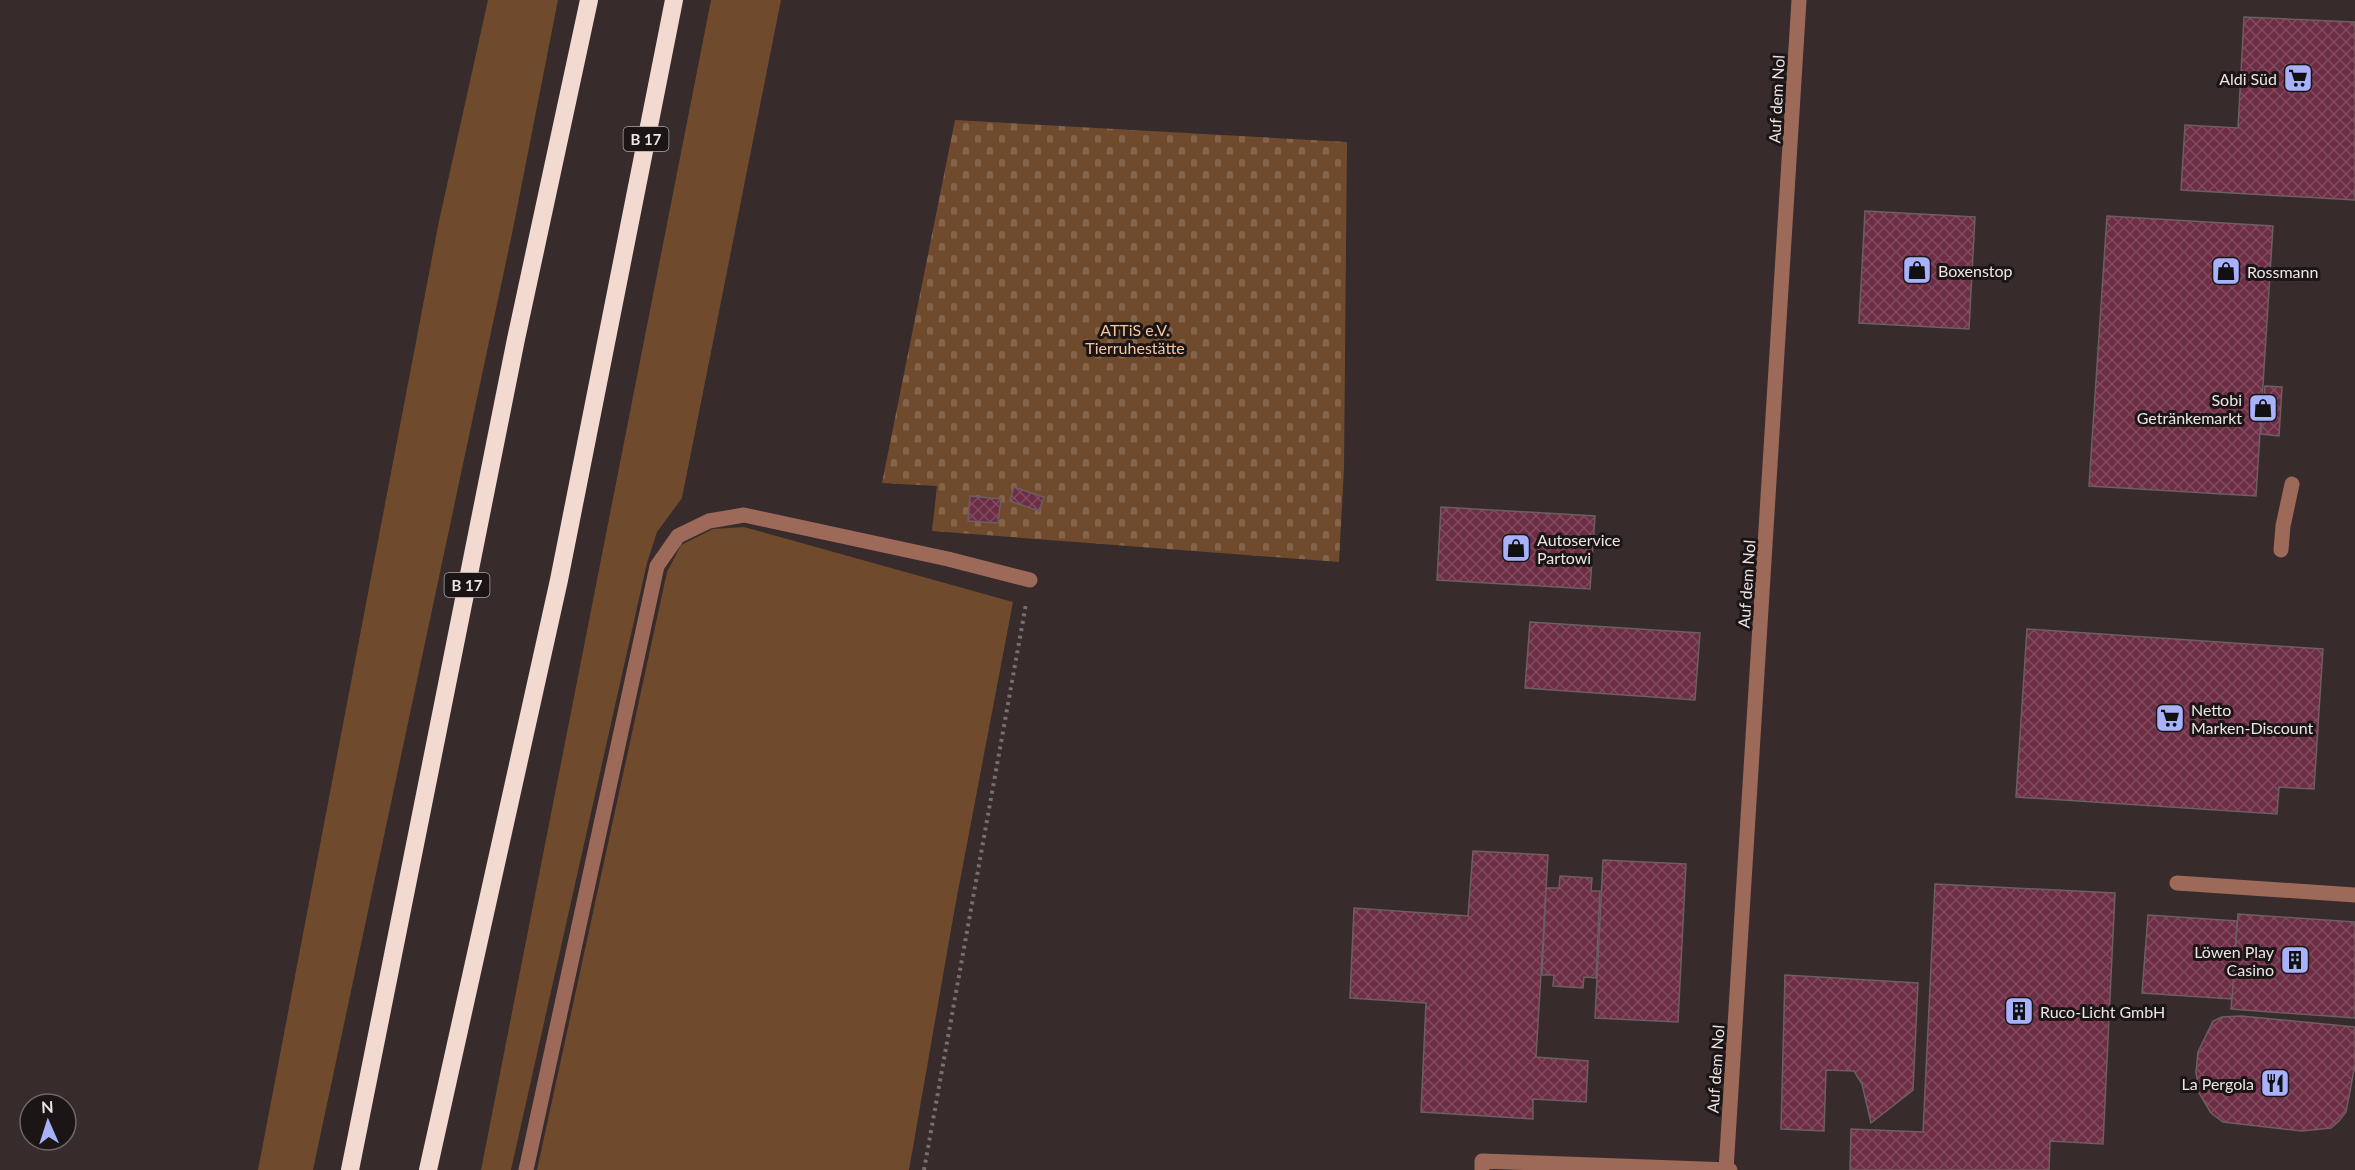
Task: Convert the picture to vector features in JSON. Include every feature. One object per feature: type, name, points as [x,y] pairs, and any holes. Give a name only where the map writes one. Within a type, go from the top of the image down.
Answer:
[{"type":"highway","name":"B 17","points":[[350,1170],[512,363],[589,0]]},
{"type":"highway","name":"B 17","points":[[428,1170],[559,580],[674,0]]},
{"type":"street","name":"Auf dem Nol","points":[[1728,1170],[1799,0]]},
{"type":"street","points":[[2281,550],[2283,526],[2292,484]]},
{"type":"street","points":[[526,1170],[657,566],[678,536],[709,521],[744,515],[948,559],[1030,580]]},
{"type":"street","points":[[2177,883],[2355,895]]},
{"type":"street","points":[[1482,1170],[1482,1161],[1728,1170]]},
{"type":"path","points":[[924,1170],[1030,580]]},
{"type":"green space","points":[[488,0],[558,0],[513,229],[313,1170],[258,1170],[439,221]]},
{"type":"green space","points":[[711,0],[781,0],[682,498],[657,532],[647,563],[511,1170],[481,1170]]},
{"type":"green space","name":"ATTiS e.V. Tierruhestätte","points":[[955,120],[1347,142],[1344,468],[1339,562],[932,531],[937,486],[882,483]]},
{"type":"green space","points":[[744,527],[1013,602],[955,907],[909,1170],[537,1170],[667,572],[681,545],[713,529]]},
{"type":"building","name":"Aldi Süd","points":[[2244,17],[2355,22],[2355,200],[2181,190],[2185,125],[2238,128]]},
{"type":"building","name":"Boxenstop","points":[[1865,211],[1975,217],[1969,329],[1859,323]]},
{"type":"building","points":[[2107,216],[2273,226],[2256,496],[2089,486]]},
{"type":"building","points":[[2265,386],[2282,387],[2279,436],[2261,434]]},
{"type":"building","points":[[1014,487],[1044,497],[1039,511],[1010,501]]},
{"type":"building","points":[[970,496],[1001,499],[998,523],[968,521]]},
{"type":"building","name":"Autoservice Partowi","points":[[1441,507],[1595,516],[1590,589],[1437,580]]},
{"type":"building","points":[[1530,622],[1700,633],[1695,700],[1525,688]]},
{"type":"building","name":"Netto Marken-Discount","points":[[2027,629],[2323,649],[2314,789],[2279,787],[2277,814],[2016,797]]},
{"type":"building","points":[[1473,851],[1548,855],[1536,1057],[1588,1061],[1586,1102],[1533,1099],[1533,1119],[1421,1112],[1426,1003],[1350,998],[1354,908],[1468,916]]},
{"type":"building","points":[[1603,860],[1686,864],[1678,1022],[1595,1018]]},
{"type":"building","points":[[1560,876],[1592,878],[1591,891],[1600,891],[1596,978],[1584,977],[1583,988],[1553,986],[1554,975],[1542,975],[1546,888],[1559,888]]},
{"type":"building","name":"Ruco-Licht GmbH","points":[[1935,884],[2115,893],[2103,1144],[2050,1141],[2049,1170],[1850,1170],[1851,1129],[1923,1132]]},
{"type":"building","name":"Löwen Play Casino","points":[[2238,914],[2355,922],[2355,1018],[2231,1009]]},
{"type":"building","points":[[2148,915],[2237,921],[2232,999],[2142,993]]},
{"type":"building","points":[[1785,975],[1918,983],[1913,1090],[1871,1123],[1862,1084],[1854,1071],[1826,1070],[1824,1131],[1781,1129]]},
{"type":"building","name":"La Pergola","points":[[2241,1016],[2355,1027],[2355,1065],[2346,1112],[2331,1128],[2302,1131],[2223,1122],[2211,1113],[2199,1093],[2196,1072],[2198,1052],[2213,1021],[2222,1017]]},
{"type":"place","name":"Aldi Süd","points":[[2298,78]]},
{"type":"place","name":"Boxenstop","points":[[1917,270]]},
{"type":"place","name":"Rossmann","points":[[2226,271]]},
{"type":"place","name":"Sobi Getränkemarkt","points":[[2263,408]]},
{"type":"place","name":"Autoservice Partowi","points":[[1516,548]]},
{"type":"place","name":"Netto Marken-Discount","points":[[2170,718]]},
{"type":"place","name":"Löwen Play Casino","points":[[2295,960]]},
{"type":"place","name":"Ruco-Licht GmbH","points":[[2019,1011]]},
{"type":"place","name":"La Pergola","points":[[2275,1083]]}]
